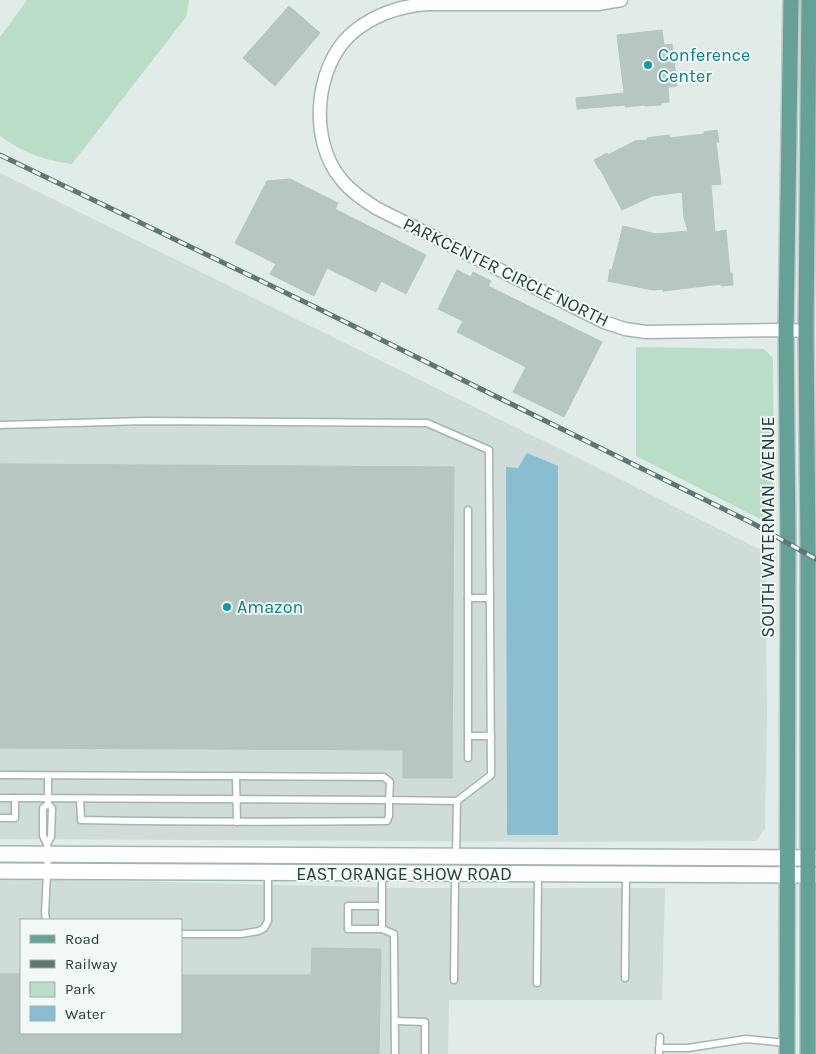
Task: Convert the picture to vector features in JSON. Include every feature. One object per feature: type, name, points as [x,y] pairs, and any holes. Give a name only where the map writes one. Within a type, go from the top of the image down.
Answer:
[{"type":"main road","name":"SOUTH WATERMAN AVENUE","points":[[787,1048],[788,542],[786,330],[791,0]]},
{"type":"main road","points":[[808,1054],[812,967],[811,158],[809,0]]},
{"type":"main road","name":"EAST ORANGE SHOW ROAD","points":[[0,854],[47,849],[456,856],[812,858]]},
{"type":"main road","points":[[455,874],[456,856]]},
{"type":"main road","name":"EAST ORANGE SHOW ROAD","points":[[0,871],[812,875]]},
{"type":"street","name":"PARKCENTER CIRCLE NORTH","points":[[621,0],[598,4],[428,4],[408,6],[387,12],[366,23],[350,35],[335,56],[325,78],[320,98],[320,122],[325,152],[340,179],[376,208],[604,322],[646,332],[786,330],[811,332]]},
{"type":"lane","points":[[0,424],[144,421],[428,423],[489,450],[491,736],[491,775],[457,801],[80,799],[48,805],[15,798],[0,798]]},
{"type":"lane","points":[[468,510],[468,758]]},
{"type":"lane","points":[[468,598],[490,598]]},
{"type":"lane","points":[[468,736],[491,736]]},
{"type":"lane","points":[[0,775],[384,777],[390,782],[389,816],[387,821],[81,820],[80,799]]},
{"type":"lane","points":[[46,919],[47,849],[51,837],[48,776]]},
{"type":"lane","points":[[236,776],[237,822]]},
{"type":"lane","points":[[0,818],[15,818],[15,798]]},
{"type":"lane","points":[[456,856],[457,801]]},
{"type":"lane","points":[[182,934],[241,934],[260,931],[268,921],[268,873]]},
{"type":"lane","points":[[382,874],[382,929]]},
{"type":"lane","points":[[454,980],[455,874]]},
{"type":"lane","points":[[537,983],[538,874]]},
{"type":"lane","points":[[624,978],[626,875]]},
{"type":"lane","points":[[382,906],[348,906],[348,929],[382,929],[394,934],[395,1054]]},
{"type":"lane","points":[[395,1021],[425,1022],[425,1054]]},
{"type":"lane","points":[[660,1037],[659,1051],[746,1040],[787,1048]]},
{"type":"shaded area","points":[[0,173],[765,552],[767,714],[765,829],[756,841],[564,842],[0,839]]},
{"type":"shaded area","points":[[0,878],[405,888],[665,888],[662,1000],[449,1000],[448,1054],[0,1054]]},
{"type":"green space","points":[[27,0],[189,0],[186,17],[72,164],[34,155],[0,136],[0,37]]},
{"type":"green space","points":[[636,347],[764,349],[773,358],[774,526],[636,456]]},
{"type":"water","points":[[527,453],[558,466],[558,835],[507,835],[506,467],[518,468]]},
{"type":"building","points":[[289,6],[320,33],[275,86],[243,58]]},
{"type":"building","name":"Conference Center","points":[[662,30],[664,45],[672,44],[677,86],[668,87],[669,102],[661,103],[661,105],[625,107],[625,105],[577,109],[576,98],[624,93],[617,35]]},
{"type":"building","points":[[717,130],[719,142],[716,142],[721,184],[711,185],[715,232],[726,230],[733,285],[721,286],[721,284],[663,291],[663,289],[653,290],[608,281],[623,226],[656,234],[688,231],[684,218],[682,192],[652,196],[622,210],[594,160],[635,141],[647,140],[647,138],[669,135],[670,138],[704,134],[704,132]]},
{"type":"building","points":[[290,179],[338,203],[335,209],[426,255],[406,294],[381,281],[376,292],[327,268],[314,296],[270,274],[276,264],[235,243],[267,181]]},
{"type":"building","points":[[457,270],[471,277],[473,272],[491,281],[488,286],[602,342],[564,417],[513,392],[526,367],[457,332],[463,321],[438,309]]},
{"type":"building","name":"Amazon","points":[[0,464],[454,467],[452,778],[403,778],[403,750],[0,748]]},
{"type":"building","points":[[312,948],[381,949],[379,1054],[0,1054],[0,974],[20,974],[20,1034],[182,1034],[182,975],[311,975]]},
{"type":"railway","points":[[0,155],[311,305],[754,524],[816,559]]},
{"type":"place","name":"Conference Center","points":[[648,65]]},
{"type":"place","name":"Amazon","points":[[227,607]]}]
